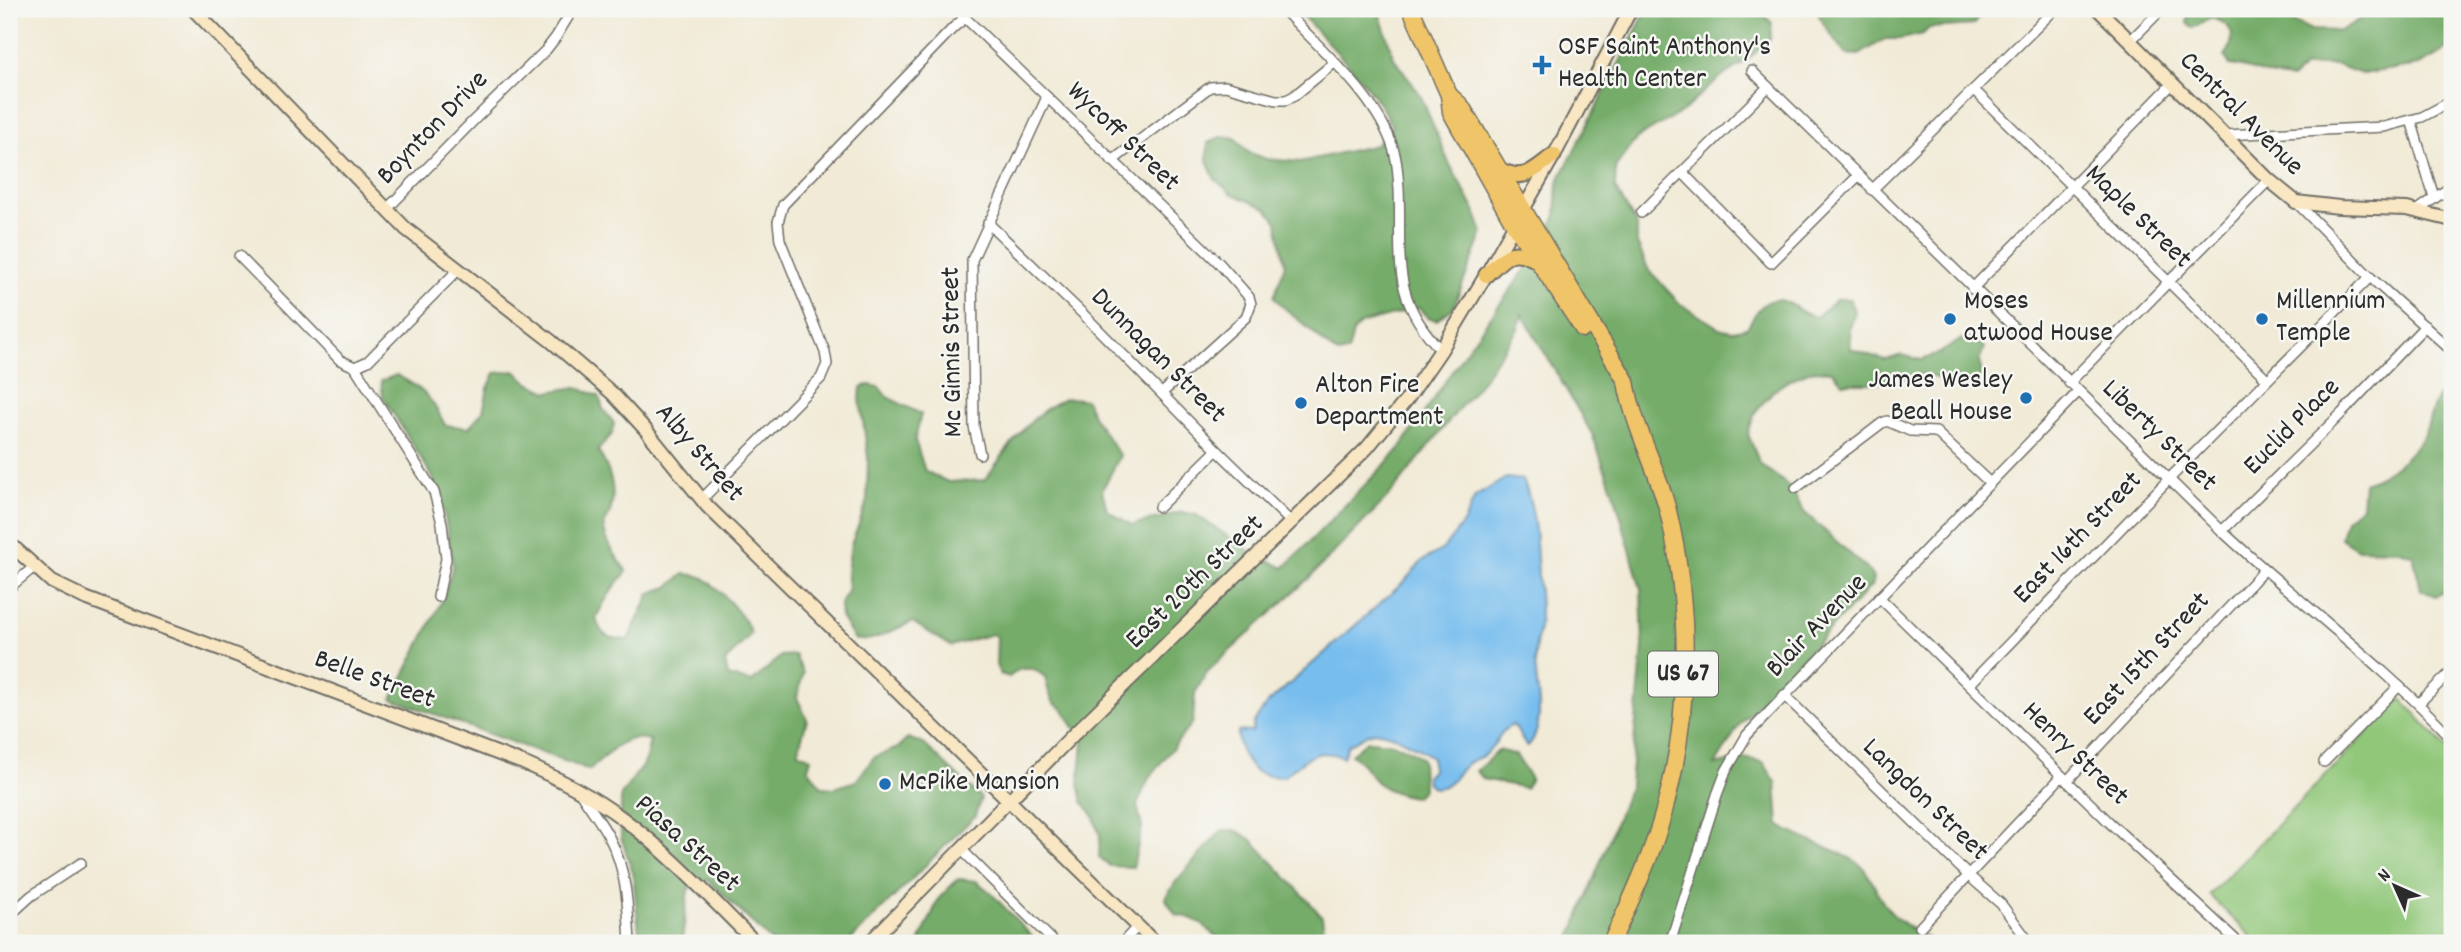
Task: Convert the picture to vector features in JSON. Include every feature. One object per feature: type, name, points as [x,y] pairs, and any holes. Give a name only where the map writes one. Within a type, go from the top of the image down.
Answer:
[{"type":"highway","name":"US 67","points":[[1411,9],[1449,95],[1451,113],[1626,381],[1629,401]]},
{"type":"highway","name":"US 67","points":[[1449,95],[1461,106],[1498,169],[1539,262],[1629,401],[1659,477],[1669,514],[1681,594],[1683,671],[1679,741],[1664,811],[1646,864],[1611,943]]},
{"type":"main road","points":[[1498,169],[1517,176],[1525,175],[1554,155]]},
{"type":"main road","points":[[1486,275],[1512,253],[1521,253],[1539,262]]},
{"type":"street","name":"Alby Street","points":[[193,9],[386,210],[457,271],[551,341],[612,394],[645,429],[701,500],[1155,943]]},
{"type":"street","name":"Boynton Drive","points":[[386,210],[556,37],[573,9]]},
{"type":"street","name":"Wycoff Street","points":[[956,9],[1245,291],[1251,304],[1246,317],[1162,393]]},
{"type":"street","points":[[1283,9],[1370,105],[1392,143],[1398,170],[1399,261],[1402,282],[1410,308],[1421,327],[1441,350]]},
{"type":"street","name":"East 20th Street","points":[[869,943],[1009,800],[1367,448],[1408,398],[1441,350],[1486,275],[1554,155],[1631,9]]},
{"type":"street","points":[[1872,190],[2055,9]]},
{"type":"street","name":"Central Avenue","points":[[2098,9],[2270,180],[2296,202],[2418,211],[2452,220]]},
{"type":"street","points":[[2130,41],[2162,9]]},
{"type":"street","points":[[701,500],[803,398],[821,378],[827,363],[827,357],[778,233],[778,217],[783,205],[965,18]]},
{"type":"street","points":[[1112,161],[1210,87],[1225,86],[1276,100],[1286,100],[1334,63]]},
{"type":"street","name":"Liberty Street","points":[[1752,71],[2222,531],[2419,703],[2452,738]]},
{"type":"street","points":[[1972,289],[2173,83]]},
{"type":"street","points":[[1641,213],[1768,87]]},
{"type":"street","name":"Maple Street","points":[[1974,90],[2267,379]]},
{"type":"street","name":"Mc Ginnis Street","points":[[980,454],[974,427],[971,270],[975,250],[1047,97]]},
{"type":"street","points":[[2225,135],[2304,129],[2364,129],[2411,120],[2452,102]]},
{"type":"street","points":[[2411,120],[2434,197]]},
{"type":"street","points":[[1683,173],[1771,263],[1858,176]]},
{"type":"street","points":[[2069,383],[2270,180]]},
{"type":"street","points":[[2418,211],[2452,186]]},
{"type":"street","points":[[2296,202],[2370,277],[2452,351]]},
{"type":"street","name":"Dunnagan Street","points":[[988,223],[1292,523]]},
{"type":"street","points":[[239,256],[340,360],[355,367],[434,492],[442,523],[446,559],[438,597]]},
{"type":"street","points":[[355,367],[368,360],[457,271]]},
{"type":"street","name":"East 16th Street","points":[[1969,685],[2370,277]]},
{"type":"street","name":"Euclid Place","points":[[2222,531],[2342,413],[2425,326]]},
{"type":"street","name":"Blair Avenue","points":[[1670,943],[1726,771],[1747,735],[2078,392]]},
{"type":"street","points":[[1796,488],[1887,421],[1910,431],[1936,432],[1990,483]]},
{"type":"street","points":[[1159,507],[1217,450]]},
{"type":"street","name":"Belle Street","points":[[9,543],[34,567],[61,587],[85,598],[523,763],[578,790]]},
{"type":"street","points":[[9,589],[34,567]]},
{"type":"street","name":"East 15th Street","points":[[1920,927],[2264,570]]},
{"type":"street","name":"Henry Street","points":[[1879,597],[2065,779],[2239,943]]},
{"type":"street","points":[[2419,703],[2452,671]]},
{"type":"street","points":[[2325,762],[2399,686]]},
{"type":"street","name":"Langdon Street","points":[[1784,695],[2001,904],[2030,943]]},
{"type":"street","points":[[578,790],[610,839],[617,856],[625,890],[630,943]]},
{"type":"street","name":"Piasa Street","points":[[578,790],[615,813],[646,838],[756,943]]},
{"type":"street","points":[[961,849],[1055,943]]},
{"type":"street","points":[[9,916],[31,895],[80,863]]},
{"type":"street","points":[[1122,943],[1138,926]]},
{"type":"green space","points":[[1296,9],[1378,9],[1394,58],[1420,94],[1448,161],[1475,211],[1483,233],[1453,308],[1437,320],[1428,318],[1419,308],[1360,324],[1353,333],[1348,352],[1338,354],[1274,297],[1285,264],[1277,222],[1266,208],[1230,193],[1214,178],[1207,160],[1208,143],[1222,136],[1235,138],[1248,152],[1266,159],[1300,162],[1376,145],[1392,127],[1362,81]]},
{"type":"green space","points":[[1647,9],[1759,9],[1772,23],[1770,39],[1746,61],[1718,79],[1682,112],[1637,138],[1616,166],[1615,188],[1637,225],[1637,243],[1648,269],[1679,303],[1719,328],[1732,331],[1747,328],[1762,306],[1773,300],[1786,302],[1816,317],[1837,299],[1850,299],[1855,311],[1850,329],[1851,349],[1885,360],[1902,355],[1921,360],[1938,354],[1962,339],[1977,340],[1984,348],[1979,362],[1983,376],[1967,386],[1925,374],[1877,383],[1843,383],[1832,371],[1814,370],[1791,379],[1773,391],[1755,412],[1748,434],[1760,464],[1790,487],[1804,512],[1868,570],[1873,578],[1872,585],[1740,724],[1715,765],[1744,758],[1763,762],[1776,782],[1779,825],[1858,863],[1866,871],[1889,911],[1935,943],[1569,943],[1630,785],[1643,646],[1641,589],[1616,500],[1592,434],[1522,314],[1518,329],[1483,379],[1388,497],[1308,579],[1207,672],[1195,693],[1193,722],[1149,778],[1137,805],[1142,827],[1133,867],[1110,866],[1099,857],[1100,836],[1093,815],[1083,802],[1079,784],[1083,743],[1063,709],[1054,703],[1045,677],[1034,669],[1020,669],[1009,677],[1000,674],[996,665],[997,637],[992,634],[951,646],[912,622],[876,638],[854,639],[841,617],[840,604],[848,590],[847,571],[851,545],[867,502],[868,457],[860,399],[861,387],[869,385],[879,387],[887,397],[921,414],[915,440],[925,471],[948,482],[985,480],[1001,457],[1040,413],[1064,399],[1086,400],[1093,416],[1120,456],[1102,490],[1107,510],[1132,525],[1182,512],[1196,515],[1251,552],[1284,568],[1399,450],[1465,352],[1530,263],[1556,216],[1558,182]]},
{"type":"green space","points":[[1816,9],[1982,9],[1974,25],[1929,28],[1923,34],[1885,39],[1859,55],[1845,54]]},
{"type":"green space","points":[[2188,9],[2268,9],[2311,30],[2340,31],[2368,14],[2369,9],[2452,9],[2452,47],[2419,65],[2362,74],[2337,65],[2321,65],[2304,67],[2292,79],[2284,78],[2230,65],[2225,57],[2232,38],[2228,28],[2218,20],[2210,18],[2193,28],[2187,22]]},
{"type":"green space","points":[[515,371],[529,383],[548,392],[576,387],[599,396],[603,409],[614,423],[612,434],[598,450],[609,473],[613,496],[604,528],[610,546],[627,572],[609,594],[596,618],[603,633],[628,640],[650,593],[668,587],[684,574],[703,578],[732,604],[751,634],[725,662],[728,676],[752,682],[781,656],[795,655],[803,673],[797,698],[807,719],[798,752],[811,758],[808,768],[822,787],[834,788],[856,781],[874,757],[898,748],[908,738],[924,744],[981,798],[975,816],[848,943],[773,943],[708,880],[688,889],[682,943],[640,943],[633,873],[621,837],[621,795],[645,762],[650,740],[631,739],[624,742],[589,770],[392,699],[443,599],[453,565],[444,512],[432,476],[383,397],[381,381],[396,375],[406,380],[426,395],[445,425],[469,428],[483,411],[488,388],[495,373]]},
{"type":"green space","points":[[2452,386],[2452,589],[2435,596],[2421,590],[2413,555],[2399,550],[2358,549],[2341,538],[2346,519],[2362,506],[2364,483],[2389,470],[2412,451],[2426,430],[2436,401]]},
{"type":"green space","points":[[2401,698],[2452,754],[2452,929],[2438,943],[2258,943],[2209,895]]},
{"type":"green space","points":[[1367,741],[1396,745],[1422,759],[1423,789],[1415,797],[1382,786],[1351,754]]},
{"type":"green space","points":[[1499,750],[1516,755],[1531,779],[1525,788],[1483,779],[1476,771]]},
{"type":"green space","points":[[1222,830],[1235,830],[1251,839],[1312,905],[1322,917],[1326,943],[1221,943],[1202,924],[1176,915],[1165,898],[1177,880]]},
{"type":"green space","points":[[958,879],[976,881],[990,892],[1038,943],[919,943],[939,898]]},
{"type":"water","points":[[1506,478],[1523,480],[1531,503],[1536,539],[1540,619],[1535,657],[1539,717],[1534,738],[1528,746],[1513,725],[1504,730],[1485,755],[1468,763],[1445,786],[1434,788],[1427,783],[1426,777],[1432,770],[1432,757],[1404,741],[1380,732],[1371,733],[1348,745],[1343,757],[1316,754],[1283,777],[1255,771],[1247,763],[1240,748],[1238,731],[1252,732],[1254,722],[1267,704],[1403,583],[1422,561],[1443,549],[1464,522],[1475,497]]},
{"type":"place","name":"OSF Saint Anthony's Health Center","points":[[1542,65]]},
{"type":"place","name":"Moses atwood House","points":[[1950,319]]},
{"type":"place","name":"Millennium Temple","points":[[2262,319]]},
{"type":"place","name":"James Wesley Beall House","points":[[2026,398]]},
{"type":"place","name":"Alton Fire Department","points":[[1301,403]]},
{"type":"place","name":"McPike Mansion","points":[[885,784]]}]
